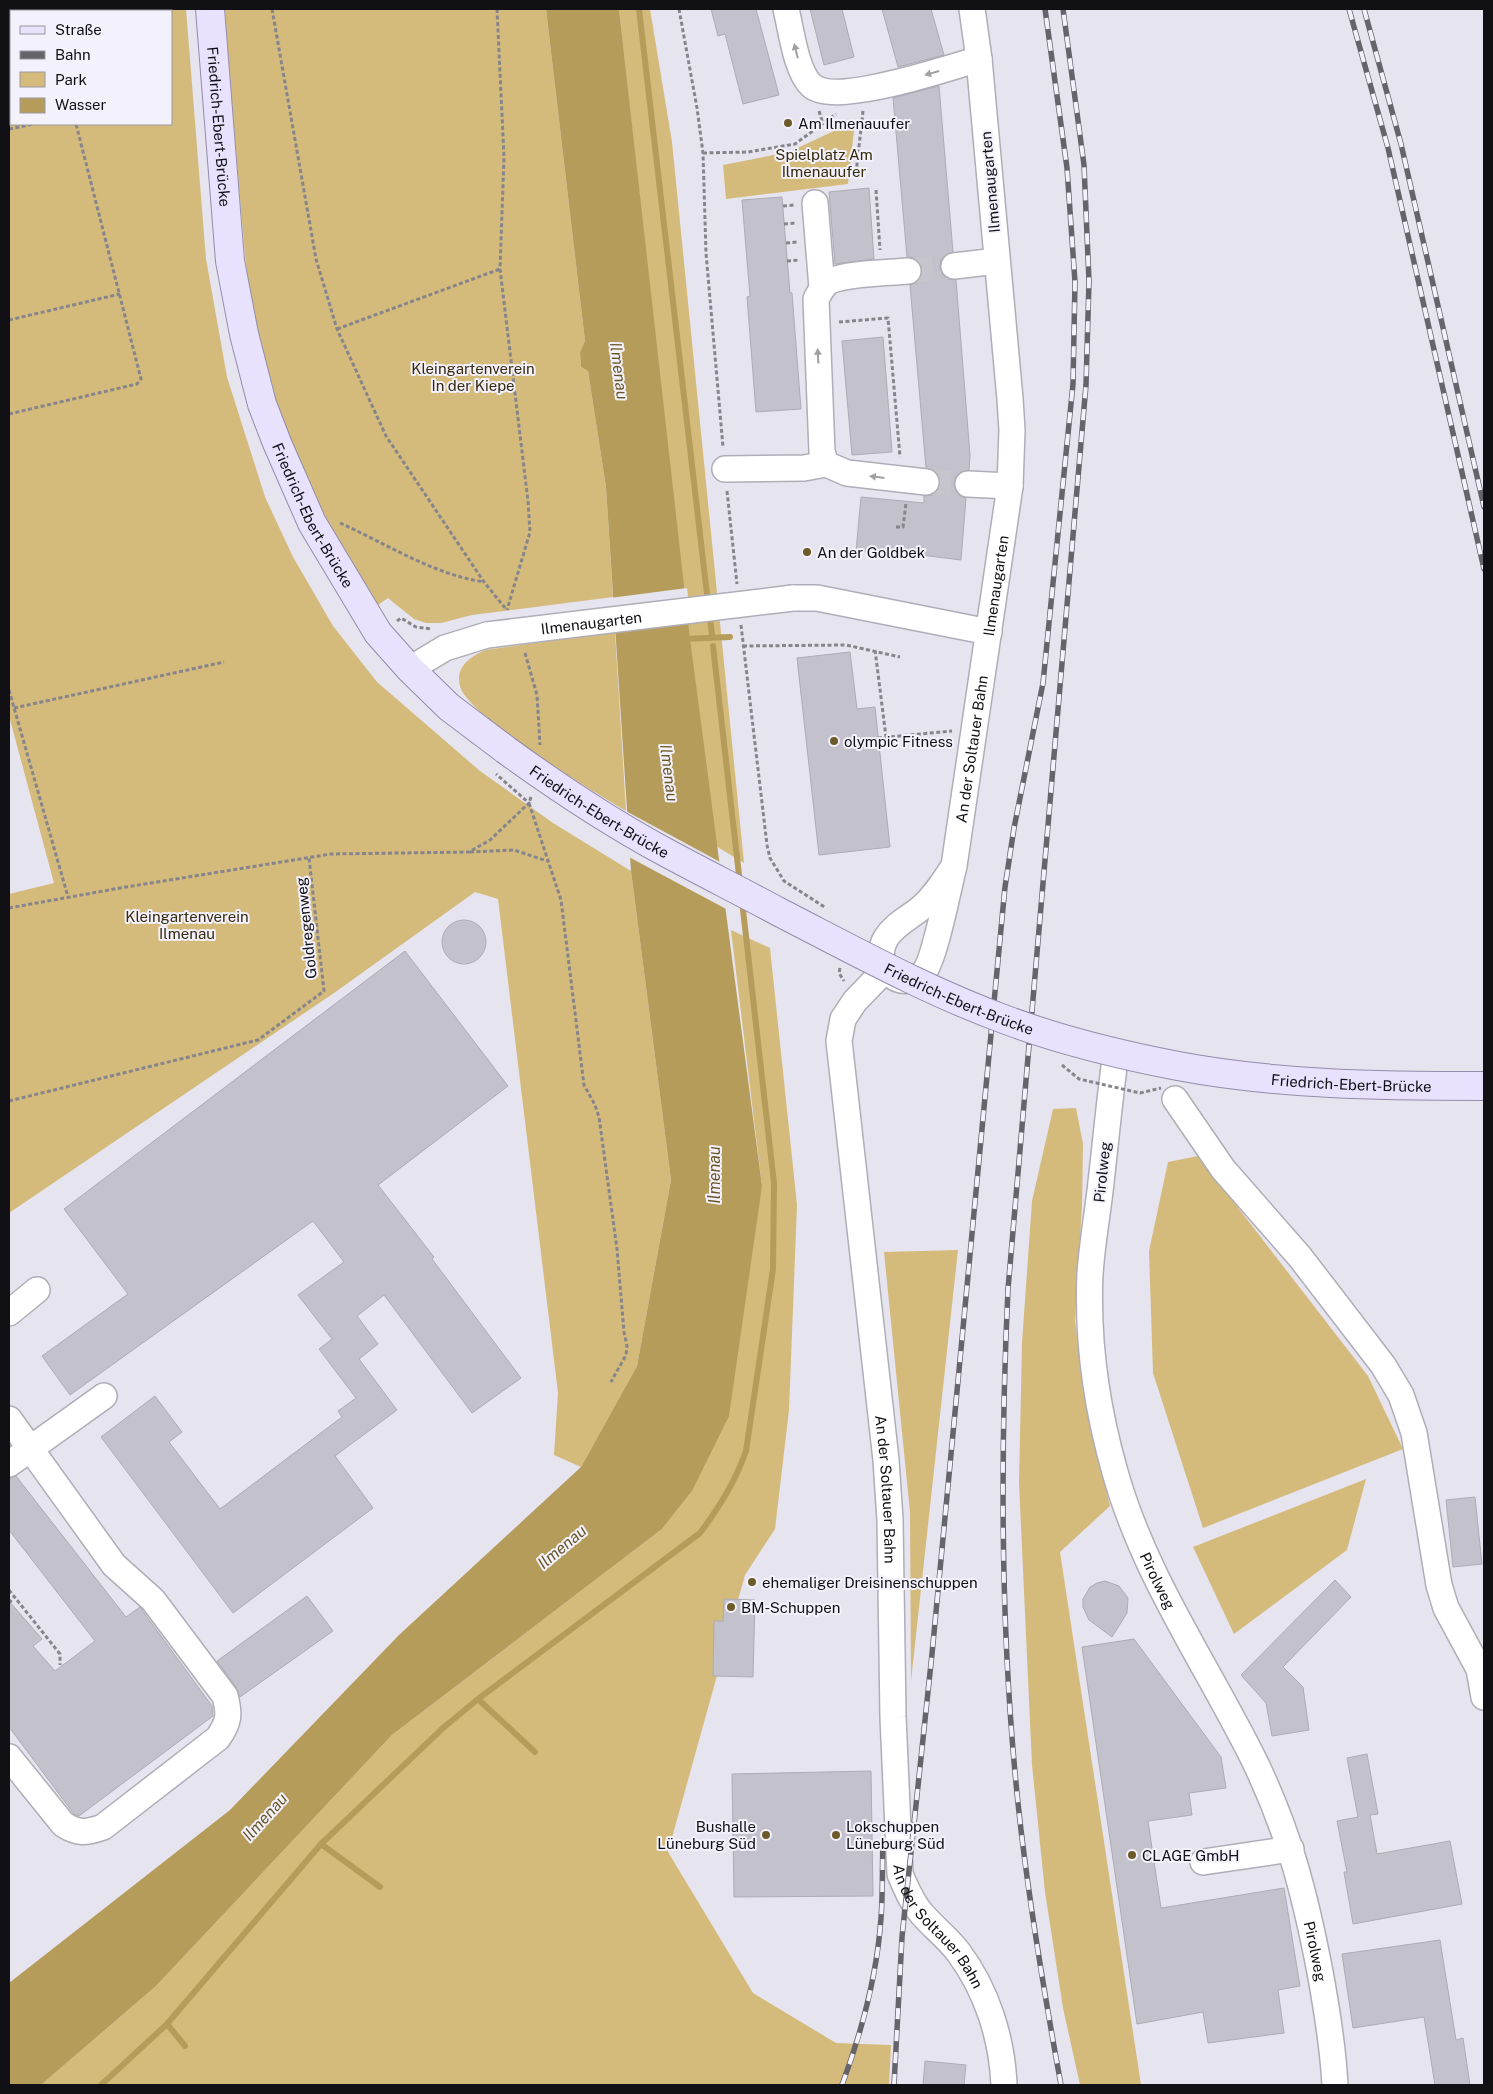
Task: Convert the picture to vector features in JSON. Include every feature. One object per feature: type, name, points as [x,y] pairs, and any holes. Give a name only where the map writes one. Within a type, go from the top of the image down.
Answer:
[{"type":"main road","name":"Friedrich-Ebert-Brücke","points":[[210,9],[230,261],[244,334],[262,404],[290,477],[312,523],[378,633],[410,669],[500,761],[579,800],[665,852],[909,979],[1009,1021],[1054,1036],[1178,1066],[1248,1076],[1386,1086],[1484,1086]]},
{"type":"street","points":[[786,9],[802,74],[812,86],[834,92],[881,87],[979,60]]},
{"type":"street","name":"Ilmenaugarten","points":[[410,669],[445,648],[487,635],[793,598],[817,598],[989,632],[1010,486],[1012,430],[979,60],[972,9]]},
{"type":"street","points":[[815,203],[822,288]]},
{"type":"street","points":[[954,266],[997,261]]},
{"type":"street","points":[[826,464],[822,452],[816,299],[822,288],[831,281],[850,276],[908,270]]},
{"type":"street","points":[[725,469],[804,468],[826,464],[847,474],[912,481]]},
{"type":"street","points":[[968,484],[1010,486]]},
{"type":"street","name":"An der Soltauer Bahn","points":[[954,866],[936,892],[920,908],[897,924],[885,939],[881,955],[885,970],[894,978],[909,980],[924,973],[931,958],[954,866],[989,632]]},
{"type":"street","name":"An der Soltauer Bahn","points":[[885,970],[855,1001],[844,1019],[839,1041],[886,1460],[890,1520],[893,1717],[900,1874],[921,1913],[947,1938],[960,1954],[979,1987],[995,2023],[1004,2085]]},
{"type":"street","name":"Pirolweg","points":[[1116,1052],[1090,1274],[1092,1350],[1100,1411],[1115,1474],[1134,1529],[1158,1585],[1253,1758],[1272,1798],[1291,1849],[1307,1908],[1328,2016],[1333,2044],[1335,2085]]},
{"type":"street","points":[[1175,1099],[1223,1169],[1300,1257],[1383,1365],[1401,1395],[1414,1433],[1439,1585],[1446,1608],[1479,1669],[1484,1696]]},
{"type":"street","points":[[9,1313],[37,1290]]},
{"type":"street","points":[[9,1464],[104,1396]]},
{"type":"street","points":[[9,1420],[114,1565],[153,1600],[225,1696],[229,1712],[226,1726],[218,1738],[103,1827],[90,1832],[73,1831],[63,1824],[9,1757]]},
{"type":"street","points":[[1203,1862],[1291,1849]]},
{"type":"path","points":[[272,9],[316,259],[337,329],[386,436],[484,582],[506,610],[510,619]]},
{"type":"path","points":[[497,9],[504,157],[500,268],[527,492],[530,532],[506,610]]},
{"type":"path","points":[[856,173],[864,95],[881,87]]},
{"type":"path","points":[[703,153],[748,152],[795,144],[838,113]]},
{"type":"path","points":[[9,129],[29,125]]},
{"type":"path","points":[[9,414],[137,384],[141,379],[76,125]]},
{"type":"path","points":[[876,190],[882,273]]},
{"type":"path","points":[[869,197],[876,197]]},
{"type":"path","points":[[871,216],[878,216]]},
{"type":"path","points":[[872,234],[879,233]]},
{"type":"path","points":[[337,329],[500,268]]},
{"type":"path","points":[[9,320],[120,294]]},
{"type":"path","points":[[816,324],[888,318],[896,416],[912,481],[903,527],[896,526]]},
{"type":"path","points":[[886,370],[892,370]]},
{"type":"path","points":[[890,417],[896,416]]},
{"type":"path","points":[[338,522],[417,562],[452,575],[484,582]]},
{"type":"path","points":[[378,633],[401,618],[416,627],[434,629]]},
{"type":"path","points":[[743,646],[846,645],[900,656]]},
{"type":"path","points":[[522,646],[537,695],[540,749]]},
{"type":"path","points":[[875,650],[886,737]]},
{"type":"path","points":[[14,708],[224,662]]},
{"type":"path","points":[[9,690],[68,897]]},
{"type":"path","points":[[878,738],[953,730]]},
{"type":"path","points":[[500,761],[529,803],[561,900],[584,1085],[599,1116],[616,1249],[624,1332],[628,1346],[626,1355],[611,1382]]},
{"type":"path","points":[[469,852],[490,840],[529,803],[532,794]]},
{"type":"path","points":[[309,858],[331,854],[514,850],[547,861]]},
{"type":"path","name":"Goldregenweg","points":[[9,908],[309,858],[324,990],[258,1040],[9,1101]]},
{"type":"path","points":[[9,1590],[60,1654],[60,1665]]},
{"type":"path","points":[[9,1603],[14,1597]]},
{"type":"green space","name":"Kleingartenverein Ilmenau","points":[[9,9],[186,9],[206,259],[227,377],[265,497],[293,557],[333,626],[377,682],[480,771],[553,823],[631,871],[671,1180],[637,1366],[581,1467],[554,1455],[558,1393],[498,899],[475,892],[334,993],[9,1213],[9,894],[54,883],[9,716]]},
{"type":"green space","name":"Kleingartenverein In der Kiepe","points":[[225,9],[546,9],[585,341],[580,352],[581,367],[588,371],[606,487],[613,597],[472,615],[441,623],[426,623],[414,619],[388,598],[378,605],[359,577],[326,519],[297,458],[273,395],[258,343],[250,302]]},
{"type":"green space","points":[[619,9],[650,9],[672,142],[744,863],[711,843]]},
{"type":"green space","name":"Spielplatz Am Ilmenauufer","points":[[855,121],[848,184],[726,199],[723,165],[789,152]]},
{"type":"green space","points":[[615,632],[626,811],[534,753],[485,716],[468,699],[460,686],[459,679],[462,668],[469,659],[485,650]]},
{"type":"green space","points":[[731,930],[770,948],[797,1205],[789,1410],[775,1529],[745,1575],[668,1852],[753,1993],[836,2043],[891,2045],[889,2085],[41,2085],[156,1986],[392,1735],[662,1529],[692,1491],[762,1186]]},
{"type":"green space","points":[[1076,1108],[1083,1144],[1082,1205],[1075,1321],[1087,1410],[1110,1506],[1060,1552],[1141,2085],[1080,2085],[1063,2008],[1045,1892],[1032,1765],[1019,1483],[1022,1343],[1032,1201],[1053,1109]]},
{"type":"green space","points":[[1198,1156],[1368,1376],[1403,1449],[1203,1528],[1153,1373],[1149,1251],[1168,1162]]},
{"type":"green space","points":[[958,1250],[911,1681],[910,1512],[884,1252]]},
{"type":"green space","points":[[1366,1479],[1347,1550],[1234,1634],[1193,1547]]},
{"type":"water","name":"Ilmenau","points":[[546,9],[619,9],[690,639],[762,1186],[729,1416],[692,1491],[662,1529],[392,1735],[156,1986],[41,2085],[9,2085],[9,1983],[230,1810],[399,1635],[581,1467],[637,1366],[671,1180],[631,871],[606,487],[588,371],[581,367],[580,352],[585,341]]},
{"type":"pier","points":[[687,588],[691,622],[613,632],[610,598]]},
{"type":"pier","points":[[624,810],[722,863],[728,910],[627,856]]},
{"type":"building","points":[[711,9],[756,9],[779,95],[743,104],[725,34],[718,36]]},
{"type":"building","points":[[810,9],[842,9],[854,57],[824,65]]},
{"type":"building","points":[[882,9],[931,9],[944,55],[898,67]]},
{"type":"building","points":[[939,86],[953,252],[945,255],[941,260],[940,267],[943,275],[949,279],[956,280],[970,455],[969,470],[961,472],[956,476],[954,483],[956,491],[960,496],[966,498],[961,560],[890,551],[890,554],[856,551],[861,497],[924,503],[924,496],[932,495],[938,490],[940,484],[939,477],[935,471],[926,468],[910,285],[916,283],[921,278],[922,269],[920,263],[915,258],[907,257],[893,98]]},
{"type":"building","points":[[869,188],[874,259],[835,264],[829,192]]},
{"type":"building","points":[[782,197],[801,409],[756,412],[747,297],[750,296],[742,200]]},
{"type":"building","points":[[883,337],[892,452],[852,455],[842,341]]},
{"type":"building","points":[[850,652],[857,709],[875,707],[890,847],[819,855],[797,658]]},
{"type":"building","points":[[468,920],[480,926],[485,933],[485,951],[480,958],[473,963],[460,964],[452,961],[445,954],[442,938],[445,930],[452,923]]},
{"type":"building","points":[[405,951],[508,1086],[378,1185],[434,1257],[432,1259],[521,1378],[472,1413],[384,1295],[357,1316],[378,1344],[359,1359],[397,1410],[335,1456],[373,1508],[233,1613],[101,1437],[155,1396],[182,1432],[169,1442],[220,1509],[342,1417],[338,1411],[356,1398],[319,1349],[332,1339],[298,1295],[344,1262],[313,1221],[70,1395],[42,1356],[128,1294],[64,1209]]},
{"type":"building","points":[[16,1476],[126,1617],[140,1607],[212,1706],[213,1716],[79,1816],[74,1814],[9,1727],[9,1601],[42,1639],[33,1646],[55,1671],[95,1641],[9,1530],[9,1478]]},
{"type":"building","points":[[1475,1497],[1482,1564],[1453,1567],[1446,1500]]},
{"type":"building","points":[[1335,1580],[1351,1597],[1283,1667],[1303,1687],[1309,1730],[1272,1736],[1266,1703],[1241,1675]]},
{"type":"building","points":[[1105,1581],[1119,1586],[1128,1598],[1127,1613],[1112,1637],[1089,1620],[1083,1607],[1083,1599],[1090,1587]]},
{"type":"building","points":[[307,1596],[333,1631],[240,1697],[236,1687],[217,1661]]},
{"type":"building","points":[[724,1599],[755,1600],[753,1677],[713,1676],[714,1621],[723,1621]]},
{"type":"building","name":"CLAGE GmbH","points":[[1134,1639],[1221,1757],[1226,1788],[1189,1793],[1192,1815],[1148,1821],[1161,1908],[1284,1888],[1300,1986],[1278,1990],[1284,2033],[1208,2043],[1203,2012],[1137,2024],[1082,1647]]},
{"type":"building","points":[[1367,1754],[1378,1814],[1370,1815],[1377,1854],[1450,1841],[1462,1904],[1353,1924],[1344,1872],[1347,1872],[1337,1821],[1358,1817],[1347,1758]]},
{"type":"building","points":[[871,1771],[873,1896],[734,1897],[732,1774]]},
{"type":"building","points":[[1440,1940],[1456,2040],[1463,2038],[1470,2085],[1435,2085],[1424,2017],[1353,2028],[1342,1954]]},
{"type":"building","points":[[925,2061],[966,2065],[964,2085],[923,2085]]},
{"type":"waterway","points":[[639,9],[708,603]]},
{"type":"waterway","points":[[709,613],[712,634]]},
{"type":"waterway","points":[[683,639],[730,637]]},
{"type":"waterway","points":[[713,646],[740,884]]},
{"type":"waterway","points":[[101,2085],[167,2024],[321,1844],[443,1728],[478,1699],[700,1533],[732,1483],[746,1451],[773,1269],[774,1183],[742,901]]},
{"type":"waterway","points":[[478,1699],[535,1752]]},
{"type":"waterway","points":[[321,1844],[380,1887]]},
{"type":"waterway","points":[[167,2024],[185,2046]]},
{"type":"tunnel","points":[[908,271],[954,266]]},
{"type":"tunnel","points":[[926,482],[968,484]]},
{"type":"railway","points":[[894,2085],[902,1937],[932,1654],[1005,887],[1014,828],[1043,683],[1073,384],[1075,282],[1067,168],[1045,9]]},
{"type":"railway","points":[[1061,2085],[1037,1945],[1018,1803],[1008,1675],[1003,1546],[1003,1482],[1008,1289],[1086,385],[1089,281],[1084,165],[1063,9]]},
{"type":"railway","points":[[1349,9],[1388,148],[1484,569]]},
{"type":"railway","points":[[1364,9],[1401,144],[1484,507]]},
{"type":"railway","points":[[842,2085],[868,2003],[876,1961],[882,1908],[883,1841]]},
{"type":"place","name":"Am Ilmenauufer","points":[[788,123]]},
{"type":"place","name":"An der Goldbek","points":[[807,552]]},
{"type":"place","name":"olympic Fitness","points":[[834,741]]},
{"type":"place","name":"ehemaliger Dreisinenschuppen","points":[[752,1582]]},
{"type":"place","name":"BM-Schuppen","points":[[731,1607]]},
{"type":"place","name":"Bushalle Lüneburg Süd","points":[[766,1835]]},
{"type":"place","name":"Lokschuppen Lüneburg Süd","points":[[836,1835]]},
{"type":"place","name":"CLAGE GmbH","points":[[1132,1855]]}]
